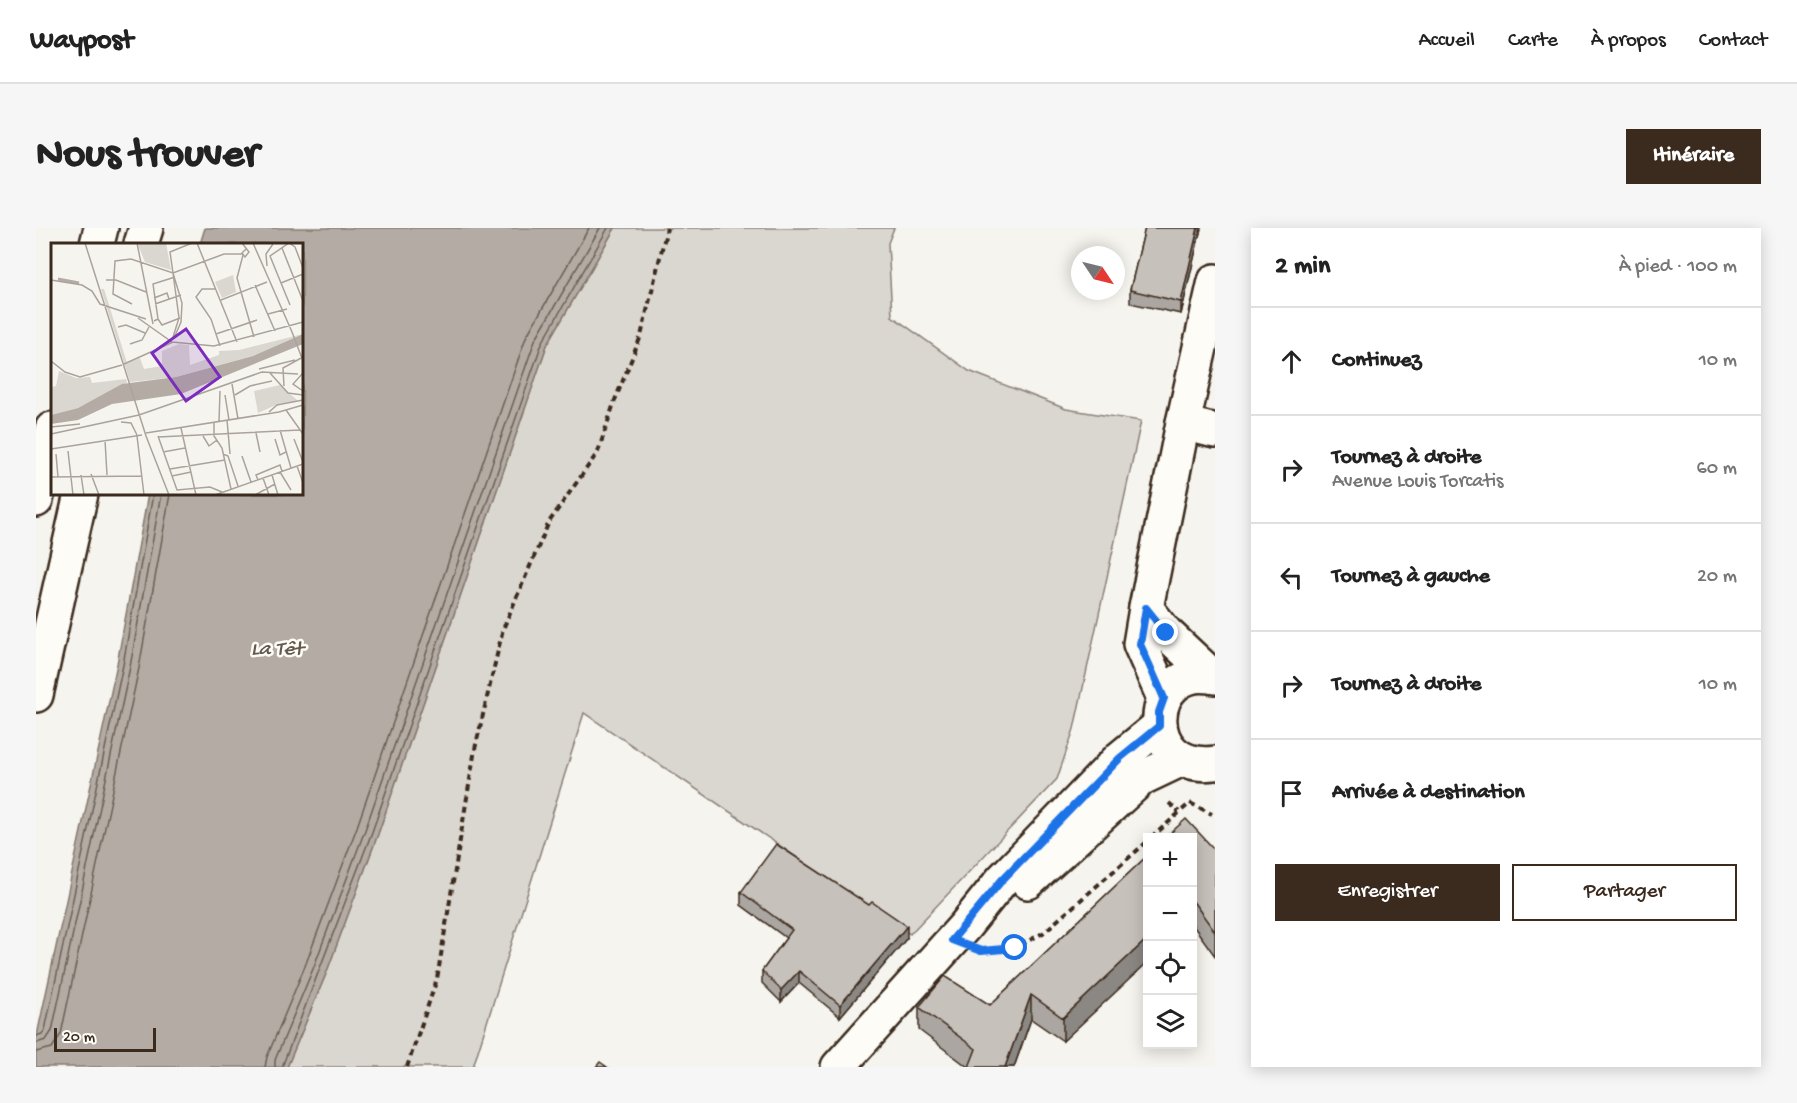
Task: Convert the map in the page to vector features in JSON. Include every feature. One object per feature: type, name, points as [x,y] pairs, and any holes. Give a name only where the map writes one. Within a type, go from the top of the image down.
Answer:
[{"type":"main road","points":[[97,243],[101,228]]},
{"type":"main road","points":[[141,243],[146,228]]},
{"type":"main road","points":[[1204,767],[1171,750],[1163,739],[1162,712],[1140,644],[1183,423],[1215,281]]},
{"type":"main road","points":[[1183,423],[1215,431]]},
{"type":"main road","points":[[36,500],[51,433]]},
{"type":"main road","points":[[36,695],[81,495]]},
{"type":"main road","points":[[1146,608],[1166,633],[1214,676]]},
{"type":"main road","points":[[838,1067],[959,933],[1002,880],[1162,712],[1172,687],[1184,679],[1198,675],[1214,676]]},
{"type":"main road","points":[[959,933],[1022,888],[1142,778],[1204,767]]},
{"type":"path","points":[[407,1067],[437,979],[475,749],[503,629],[549,522],[598,452],[615,400],[641,336],[667,228]]},
{"type":"path","points":[[1156,833],[1190,803],[1212,814]]},
{"type":"path","points":[[959,933],[981,951],[1015,948],[1043,933],[1143,845]]},
{"type":"shaded area","points":[[615,228],[894,228],[888,243],[892,316],[969,371],[1066,409],[1141,421],[1074,729],[1057,779],[910,934],[584,713],[473,1067],[287,1067],[326,974],[378,834],[547,345]]},
{"type":"water","name":"La Têt","points":[[205,228],[615,228],[547,345],[378,834],[326,974],[287,1067],[36,1067],[36,1040],[117,664],[148,495],[303,495],[303,243],[200,243]]},
{"type":"building","points":[[1145,228],[1198,228],[1181,302],[1130,290]]},
{"type":"building","points":[[1186,819],[1215,850],[1215,932],[1197,907],[1197,833],[1170,833]]},
{"type":"building","points":[[776,844],[869,905],[872,902],[907,926],[840,1005],[799,971],[781,990],[762,971],[792,930],[741,892]]},
{"type":"building","points":[[1143,860],[1143,943],[1063,1018],[1031,995],[1005,1067],[969,1067],[976,1049],[919,1007],[945,976],[990,1005]]},
{"type":"building","points":[[600,1062],[607,1067],[596,1067]]},
{"type":"route","points":[[1015,948],[981,951],[952,940],[1002,880],[1120,758],[1159,726],[1159,712],[1164,698],[1140,644],[1146,608],[1166,633]]}]
